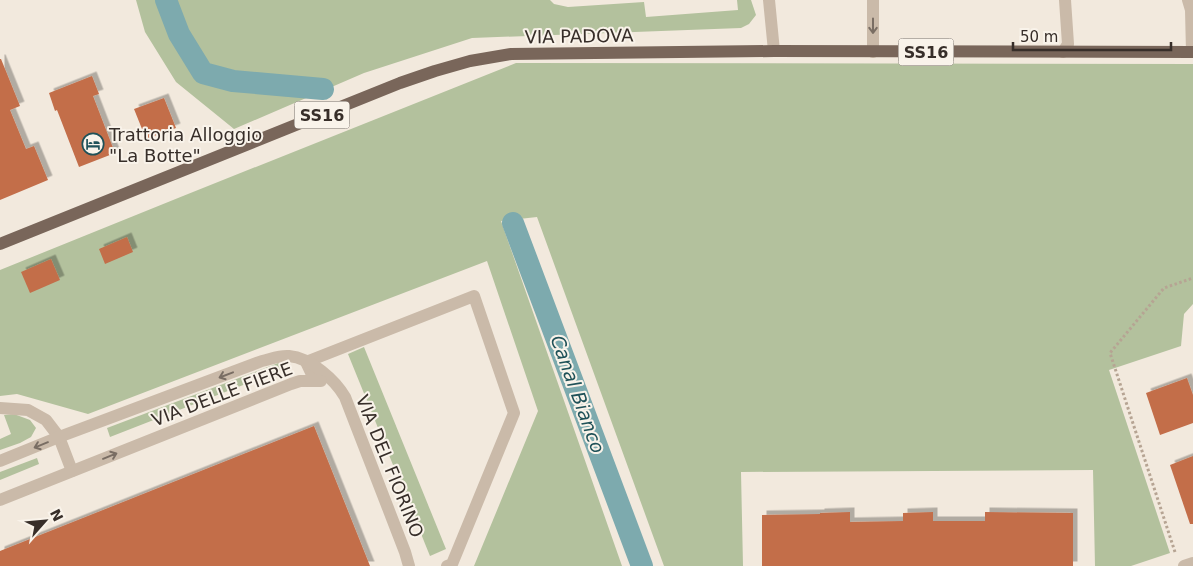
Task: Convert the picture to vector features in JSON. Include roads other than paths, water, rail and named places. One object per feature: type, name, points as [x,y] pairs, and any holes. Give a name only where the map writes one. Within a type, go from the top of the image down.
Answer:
[{"type":"main road","name":"VIA PADOVA","points":[[0,244],[436,70],[470,61],[511,54],[774,51],[1192,52]]},
{"type":"street","points":[[768,0],[774,51]]},
{"type":"street","points":[[873,0],[873,52]]},
{"type":"street","points":[[1063,52],[1068,44],[1065,0]]},
{"type":"street","points":[[1188,0],[1191,10],[1192,52]]},
{"type":"street","points":[[315,381],[306,362],[474,296],[514,413],[452,564],[447,566]]},
{"type":"street","name":"VIA DELLE FIERE","points":[[0,461],[262,361],[280,356],[300,358],[320,370],[334,382]]},
{"type":"street","name":"VIA DELLE FIERE","points":[[0,500],[291,384],[300,381],[334,382]]},
{"type":"street","name":"VIA DEL FIORINO","points":[[334,382],[345,397],[351,410],[409,566]]},
{"type":"street","points":[[0,408],[28,410],[46,420],[59,438],[72,471]]},
{"type":"street","points":[[1180,561],[1193,563]]},
{"type":"waterway","name":"Canal Bianco","points":[[166,0],[179,34],[203,73],[233,81],[323,89]]},
{"type":"waterway","name":"Canal Bianco","points":[[513,223],[642,566]]},
{"type":"place","name":"Trattoria Alloggio \"La Botte\"","points":[[93,144]]}]
